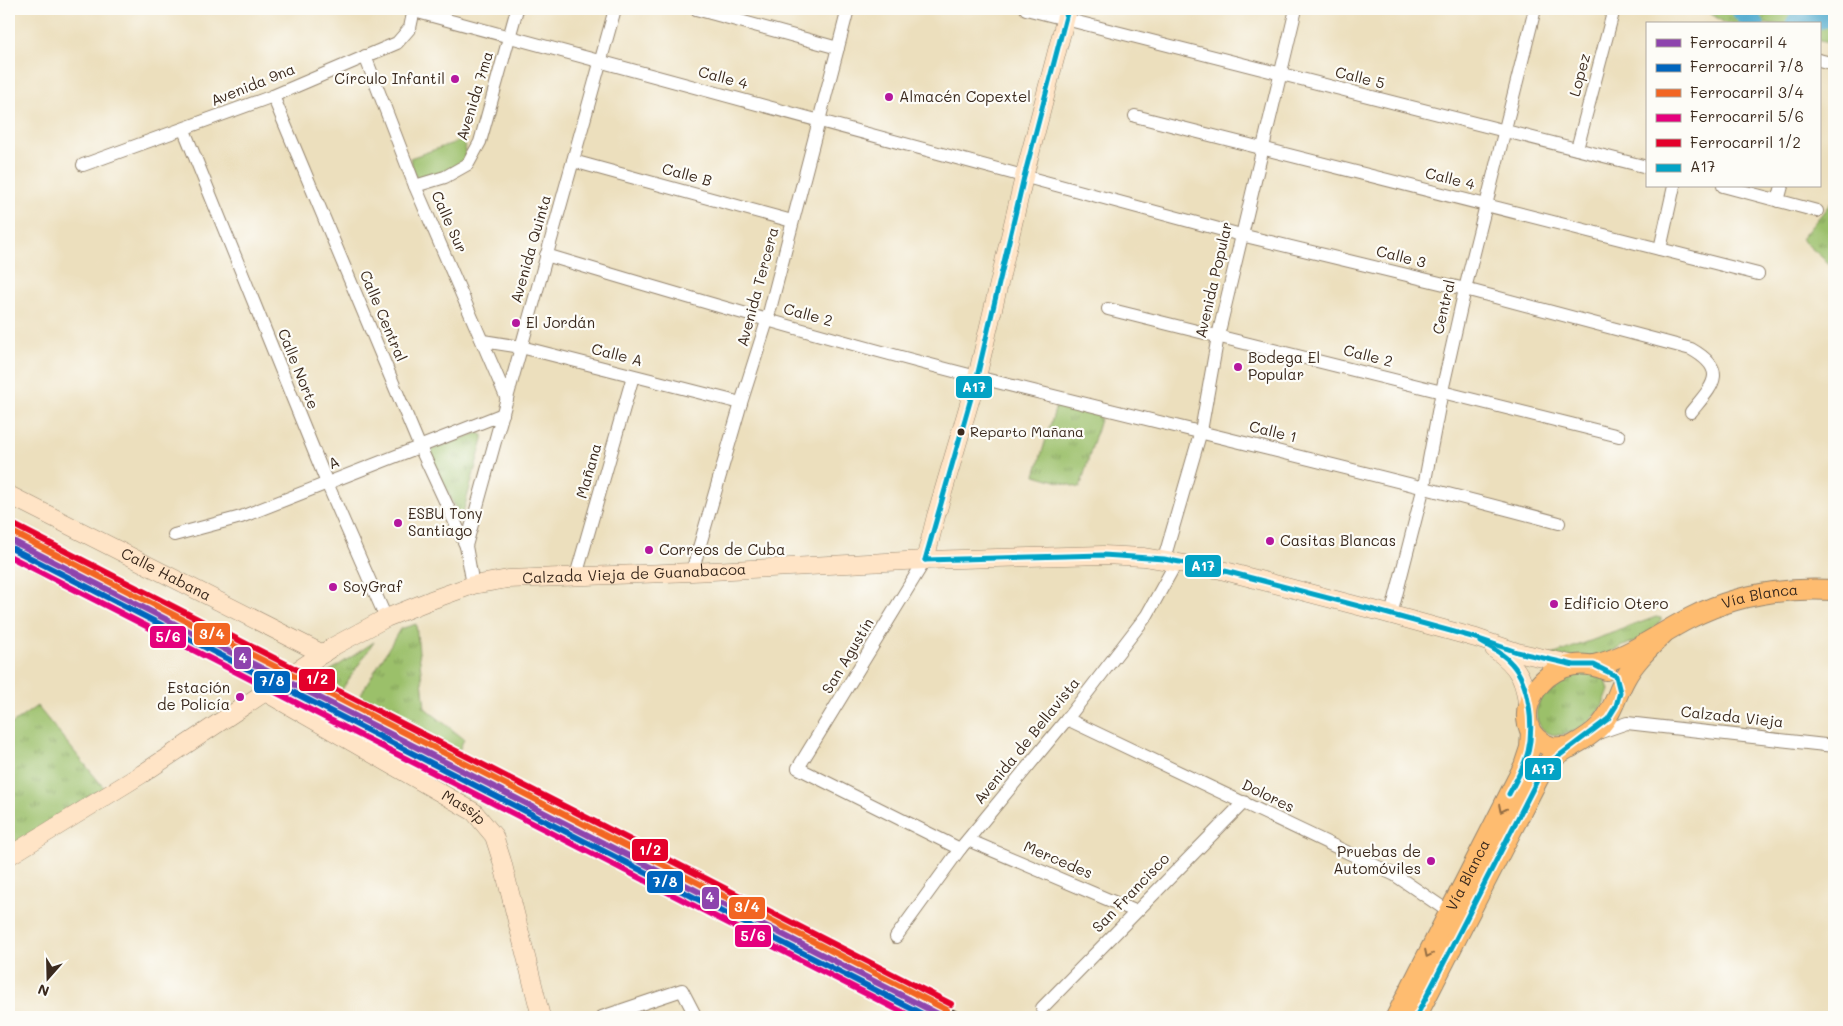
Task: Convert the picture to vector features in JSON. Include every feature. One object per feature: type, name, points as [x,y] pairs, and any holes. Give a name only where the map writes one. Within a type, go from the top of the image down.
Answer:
[{"type":"main road","points":[[926,560],[936,516],[977,377],[1024,178],[1067,14]]},
{"type":"main road","name":"Calle Habana","points":[[9,495],[323,654]]},
{"type":"main road","name":"Calzada Vieja de Guanabacoa","points":[[9,856],[142,774],[323,654],[386,618],[473,585],[518,578],[692,572],[926,560],[1103,555],[1170,560],[1221,570],[1476,638]]},
{"type":"main road","name":"Vía Blanca","points":[[1594,665],[1618,658],[1690,618],[1730,601],[1782,590],[1834,590]]},
{"type":"main road","name":"Vía Blanca","points":[[1619,694],[1631,669],[1663,634]]},
{"type":"main road","points":[[1476,638],[1517,652],[1574,665],[1594,665],[1616,676],[1619,694],[1599,727],[1571,747],[1553,747],[1536,739],[1529,723],[1526,692],[1518,671],[1506,658],[1476,638]]},
{"type":"main road","points":[[1529,723],[1531,696],[1538,685],[1555,672],[1574,665]]},
{"type":"main road","name":"Massip","points":[[265,692],[474,812],[494,836],[541,1017]]},
{"type":"main road","name":"Vía Blanca","points":[[1396,1017],[1524,766],[1530,748],[1529,723]]},
{"type":"main road","name":"Vía Blanca","points":[[1416,1017],[1537,780],[1554,756],[1571,747]]},
{"type":"street","name":"Avenida 7ma","points":[[415,186],[445,177],[468,164],[480,142],[517,9]]},
{"type":"street","name":"Avenida Quinta","points":[[473,585],[466,546],[615,9]]},
{"type":"street","points":[[696,9],[838,48]]},
{"type":"street","name":"Avenida Tercera","points":[[692,572],[767,321],[848,9]]},
{"type":"street","name":"Calle 5","points":[[1026,9],[1067,14],[1280,75],[1646,167]]},
{"type":"street","name":"Avenida Popular","points":[[1170,560],[1200,431],[1218,336],[1241,235],[1296,9]]},
{"type":"street","name":"Central","points":[[1391,615],[1424,486],[1442,390],[1465,289],[1503,130],[1535,9]]},
{"type":"street","name":"Lopez","points":[[1577,149],[1614,9]]},
{"type":"street","name":"Calle 4","points":[[414,10],[1024,178]]},
{"type":"street","name":"Avenida 9na","points":[[83,165],[184,130],[273,96],[397,43],[410,28],[414,10]]},
{"type":"street","name":"Calle Sur","points":[[365,56],[415,186],[484,341],[507,399]]},
{"type":"street","points":[[1820,60],[1834,64]]},
{"type":"street","name":"Calle Central","points":[[273,96],[419,445],[466,546]]},
{"type":"street","name":"Calle 4","points":[[1135,116],[1262,150],[1486,204],[1758,274]]},
{"type":"street","name":"Calle Norte","points":[[184,130],[327,483],[386,618]]},
{"type":"street","name":"Calle B","points":[[573,161],[792,221]]},
{"type":"street","name":"Calle 3","points":[[1024,178],[1241,235],[1465,289],[1691,349],[1702,355],[1710,364],[1715,376],[1714,384],[1691,412]]},
{"type":"street","points":[[1660,249],[1674,188]]},
{"type":"street","points":[[1730,188],[1817,211]]},
{"type":"street","points":[[1778,201],[1781,188]]},
{"type":"street","name":"Calle 2","points":[[546,255],[767,321],[977,377]]},
{"type":"street","name":"Calle 2","points":[[1108,309],[1442,390],[1619,436]]},
{"type":"street","name":"Calle A","points":[[484,341],[521,347],[741,403]]},
{"type":"street","name":"Mañana","points":[[576,576],[632,376]]},
{"type":"street","name":"Calle 1","points":[[977,377],[1424,486],[1559,523]]},
{"type":"street","name":"A","points":[[174,536],[241,516],[419,445],[503,414]]},
{"type":"street","name":"San Agustín","points":[[798,768],[926,560]]},
{"type":"street","name":"Avenida de Bellavista","points":[[896,937],[964,844],[1067,719],[1147,614],[1170,560]]},
{"type":"street","points":[[1619,694],[1619,709],[1627,723]]},
{"type":"street","name":"Dolores","points":[[1067,719],[1394,875],[1449,912]]},
{"type":"street","name":"Calzada Vieja","points":[[1571,747],[1598,733],[1627,723],[1834,746]]},
{"type":"street","name":"Mercedes","points":[[798,768],[964,844],[1135,911]]},
{"type":"street","name":"San Francisco","points":[[1042,1008],[1135,911],[1244,802]]},
{"type":"street","points":[[602,1017],[682,990],[696,1017]]},
{"type":"green space","points":[[1704,9],[1834,9],[1834,44],[1820,41],[1820,22],[1723,22]]},
{"type":"green space","points":[[465,139],[465,164],[418,184],[410,158]]},
{"type":"green space","points":[[1834,199],[1834,268],[1801,239]]},
{"type":"green space","points":[[1057,403],[1101,416],[1080,488],[1035,475]]},
{"type":"green space","points":[[478,433],[483,435],[483,439],[463,513],[459,515],[429,454],[433,449]]},
{"type":"green space","points":[[1656,617],[1661,618],[1661,621],[1648,635],[1597,658],[1549,656]]},
{"type":"green space","points":[[416,624],[425,708],[464,739],[444,785],[342,726],[400,629]]},
{"type":"green space","points":[[374,642],[326,713],[310,710],[289,698]]},
{"type":"green space","points":[[1585,671],[1606,680],[1609,690],[1601,708],[1590,721],[1580,728],[1560,735],[1547,733],[1537,720],[1537,708],[1542,692],[1557,680]]},
{"type":"green space","points":[[37,706],[105,789],[91,794],[9,852],[9,726]]},
{"type":"waterway","points":[[1741,9],[1752,22]]},
{"type":"waterway","points":[[1804,22],[1834,15]]},
{"type":"railway","points":[[9,534],[624,843],[965,1017]]},
{"type":"rail line","name":"1/2","points":[[16,526],[951,1004]]},
{"type":"rail line","name":"3/4","points":[[12,532],[947,1010]]},
{"type":"rail line","name":"4","points":[[9,539],[944,1017]]},
{"type":"rail line","name":"7/8","points":[[9,547],[928,1017]]},
{"type":"rail line","name":"5/6","points":[[9,556],[912,1017]]},
{"type":"transit line","name":"A17","points":[[925,560],[977,377],[1024,177],[1068,9]]},
{"type":"transit line","name":"A17","points":[[925,560],[1103,555],[1164,559],[1221,570],[1374,610],[1476,638],[1517,652],[1574,665],[1594,665],[1616,676],[1620,692],[1616,706],[1608,719],[1544,767],[1416,1017]]},
{"type":"transit line","name":"A17","points":[[1481,642],[1509,660],[1518,672],[1527,694],[1531,731],[1530,742],[1522,768],[1509,794]]},
{"type":"place","name":"Círculo Infantil","points":[[455,79]]},
{"type":"place","name":"Almacén Copextel","points":[[889,97]]},
{"type":"place","name":"El Jordán","points":[[516,323]]},
{"type":"place","name":"Bodega El Popular","points":[[1238,367]]},
{"type":"place","name":"Reparto Mañana","points":[[961,432]]},
{"type":"place","name":"ESBU Tony Santiago","points":[[398,523]]},
{"type":"place","name":"Casitas Blancas","points":[[1270,541]]},
{"type":"place","name":"Correos de Cuba","points":[[649,550]]},
{"type":"place","name":"SoyGraf","points":[[333,587]]},
{"type":"place","name":"Edificio Otero","points":[[1554,604]]},
{"type":"place","name":"Estación de Policía","points":[[240,697]]},
{"type":"place","name":"Pruebas de Automóviles","points":[[1431,861]]}]
